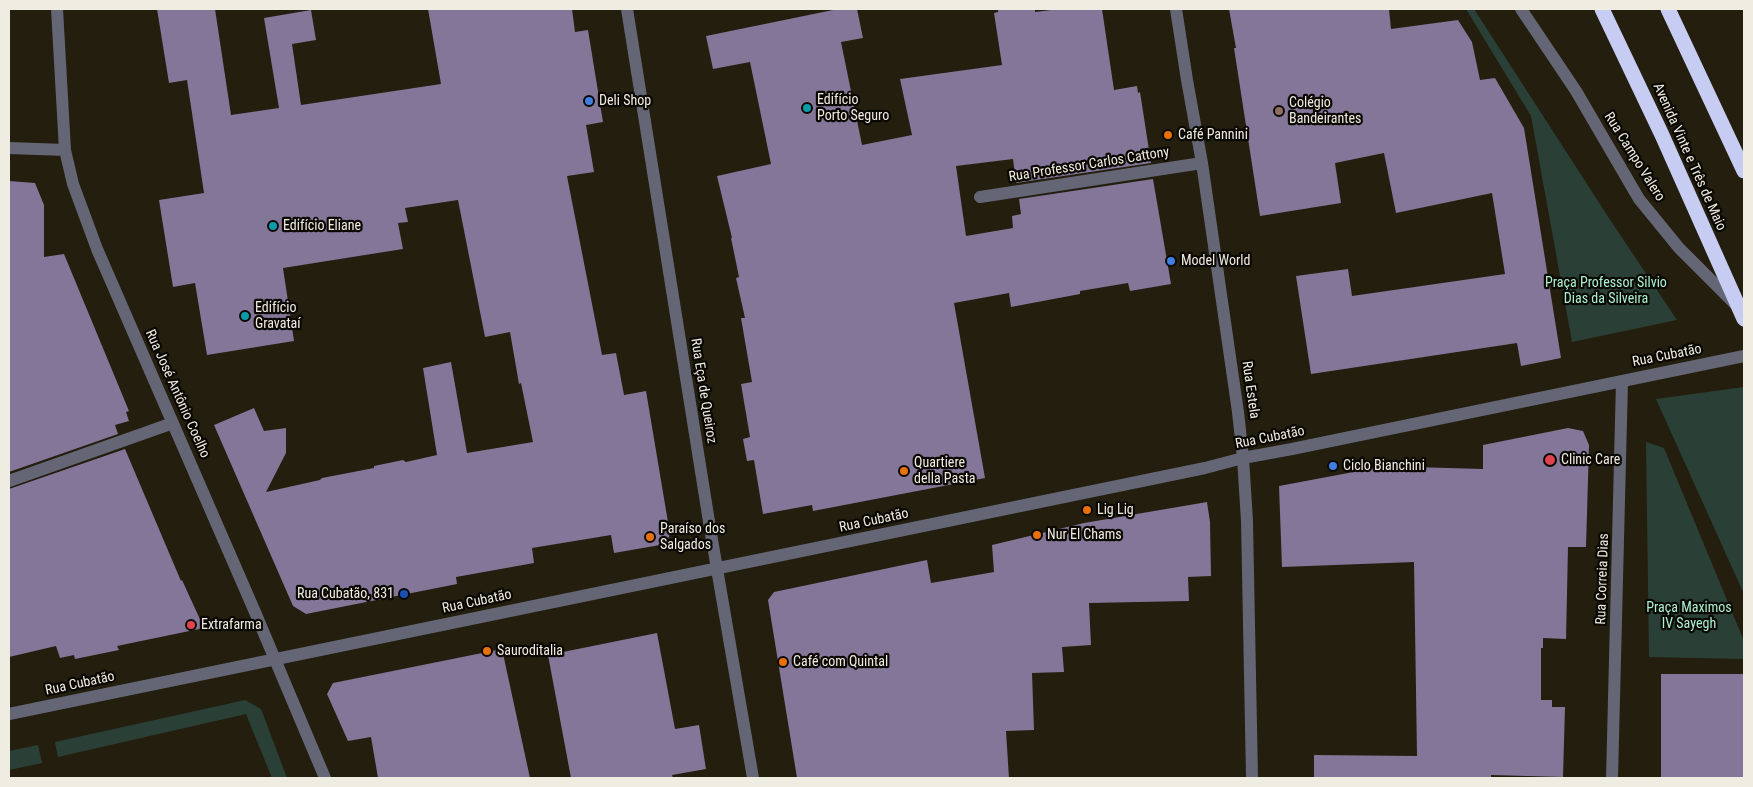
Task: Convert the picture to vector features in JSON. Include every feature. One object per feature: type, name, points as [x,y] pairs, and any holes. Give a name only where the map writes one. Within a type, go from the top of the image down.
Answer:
[{"type":"highway","name":"Avenida Vinte e Três de Maio","points":[[1602,9],[1662,135],[1742,313]]},
{"type":"highway","points":[[1668,9],[1744,171]]},
{"type":"street","name":"Rua José Antônio Coelho","points":[[57,9],[65,150],[73,184],[97,248],[325,778]]},
{"type":"street","name":"Rua Eça de Queiroz","points":[[627,9],[753,778]]},
{"type":"street","name":"Rua Estela","points":[[1176,9],[1202,163],[1243,458],[1247,521],[1252,778]]},
{"type":"street","name":"Rua Campo Valero","points":[[1521,9],[1576,92],[1639,199],[1679,248],[1742,313]]},
{"type":"street","points":[[9,148],[65,150]]},
{"type":"street","name":"Rua Professor Carlos Cattony","points":[[980,197],[1202,163]]},
{"type":"street","name":"Rua Cubatão","points":[[9,714],[1744,356]]},
{"type":"street","name":"Rua Correia Dias","points":[[1612,778],[1622,381]]},
{"type":"street","points":[[9,481],[173,423]]},
{"type":"green space","name":"Praça Professor Silvio Dias da Silveira","points":[[1466,9],[1474,9],[1677,320],[1572,342],[1531,116]]},
{"type":"green space","points":[[1744,387],[1744,594],[1656,399]]},
{"type":"green space","name":"Praça Maximos IV Sayegh","points":[[1646,442],[1664,448],[1744,641],[1744,659],[1649,657]]},
{"type":"green space","points":[[245,700],[261,709],[287,778],[272,778],[246,714],[58,757],[55,742]]},
{"type":"green space","points":[[38,745],[42,763],[9,770],[9,751]]},
{"type":"building","points":[[157,9],[215,9],[231,115],[279,108],[264,18],[311,10],[316,40],[292,44],[301,105],[441,84],[428,9],[572,9],[575,32],[588,30],[603,122],[586,125],[594,172],[567,176],[602,355],[616,353],[624,395],[646,391],[670,534],[666,544],[614,553],[611,535],[532,548],[534,563],[456,577],[457,584],[306,614],[293,606],[214,425],[254,408],[264,431],[286,428],[286,453],[266,492],[322,478],[374,468],[374,466],[403,460],[406,462],[437,455],[423,368],[451,362],[467,453],[533,442],[521,383],[519,384],[510,332],[485,337],[458,200],[405,208],[408,222],[398,223],[403,249],[283,268],[294,341],[207,355],[195,283],[173,287],[159,200],[204,193],[187,80],[169,83]]},
{"type":"building","points":[[838,9],[857,9],[863,38],[841,42],[862,145],[912,135],[900,79],[1002,65],[994,13],[998,12],[998,9],[1035,9],[1035,12],[1059,9],[1102,9],[1114,90],[1137,86],[1138,93],[1140,92],[1151,163],[1016,183],[1013,159],[956,166],[966,236],[1013,228],[1012,216],[1021,214],[1019,199],[1153,179],[1171,284],[1130,291],[1128,283],[1080,291],[1080,294],[1011,307],[1009,293],[954,303],[985,478],[813,511],[812,505],[763,514],[754,460],[747,461],[743,439],[750,437],[741,384],[752,382],[741,318],[745,318],[736,278],[739,277],[717,176],[771,164],[750,62],[713,69],[706,36]]},
{"type":"building","points":[[1229,9],[1389,9],[1391,29],[1458,20],[1472,42],[1480,80],[1495,78],[1524,128],[1561,358],[1521,366],[1517,343],[1311,374],[1296,276],[1348,269],[1352,296],[1505,274],[1492,193],[1396,213],[1384,153],[1335,163],[1341,203],[1260,216]]},
{"type":"building","points":[[9,181],[35,183],[44,205],[44,257],[64,254],[129,411],[126,412],[129,421],[115,425],[118,434],[9,472]]},
{"type":"building","points":[[1568,428],[1583,431],[1589,445],[1586,547],[1568,547],[1566,639],[1543,638],[1543,648],[1541,648],[1541,700],[1552,700],[1552,707],[1565,707],[1563,777],[1491,775],[1491,778],[1314,778],[1314,755],[1417,756],[1414,562],[1282,567],[1279,486],[1412,461],[1412,467],[1483,469],[1483,445]]},
{"type":"building","points":[[125,449],[181,581],[204,628],[117,646],[119,650],[75,659],[74,655],[60,658],[56,646],[9,657],[9,489]]},
{"type":"building","points":[[1207,502],[1210,522],[1211,576],[1188,577],[1189,601],[1089,603],[1091,645],[1062,647],[1064,672],[1032,673],[1034,730],[1006,731],[1009,778],[797,778],[768,600],[774,592],[927,560],[931,583],[994,572],[992,545],[1084,523]]},
{"type":"building","points":[[657,633],[675,729],[699,725],[706,769],[672,775],[673,778],[571,778],[548,655]]},
{"type":"building","points":[[502,649],[530,778],[378,778],[371,737],[348,741],[327,694],[333,683]]},
{"type":"building","points":[[1661,674],[1744,674],[1744,778],[1661,778]]},
{"type":"place","name":"Deli Shop","points":[[589,101]]},
{"type":"place","name":"Edifício Porto Seguro","points":[[807,108]]},
{"type":"place","name":"Colégio Bandeirantes","points":[[1279,111]]},
{"type":"place","name":"Café Pannini","points":[[1168,135]]},
{"type":"place","name":"Edifício Eliane","points":[[273,226]]},
{"type":"place","name":"Model World","points":[[1171,261]]},
{"type":"place","name":"Edifício Gravataí","points":[[245,316]]},
{"type":"place","name":"Clinic Care","points":[[1550,460]]},
{"type":"place","name":"Ciclo Bianchini","points":[[1333,466]]},
{"type":"place","name":"Quartiere della Pasta","points":[[904,471]]},
{"type":"place","name":"Lig Lig","points":[[1087,510]]},
{"type":"place","name":"Nur El Chams","points":[[1037,535]]},
{"type":"place","name":"Paraíso dos Salgados","points":[[650,537]]},
{"type":"place","name":"Rua Cubatão, 831","points":[[404,594]]},
{"type":"place","name":"Extrafarma","points":[[191,625]]},
{"type":"place","name":"Sauroditalia","points":[[487,651]]},
{"type":"place","name":"Café com Quintal","points":[[783,662]]}]
